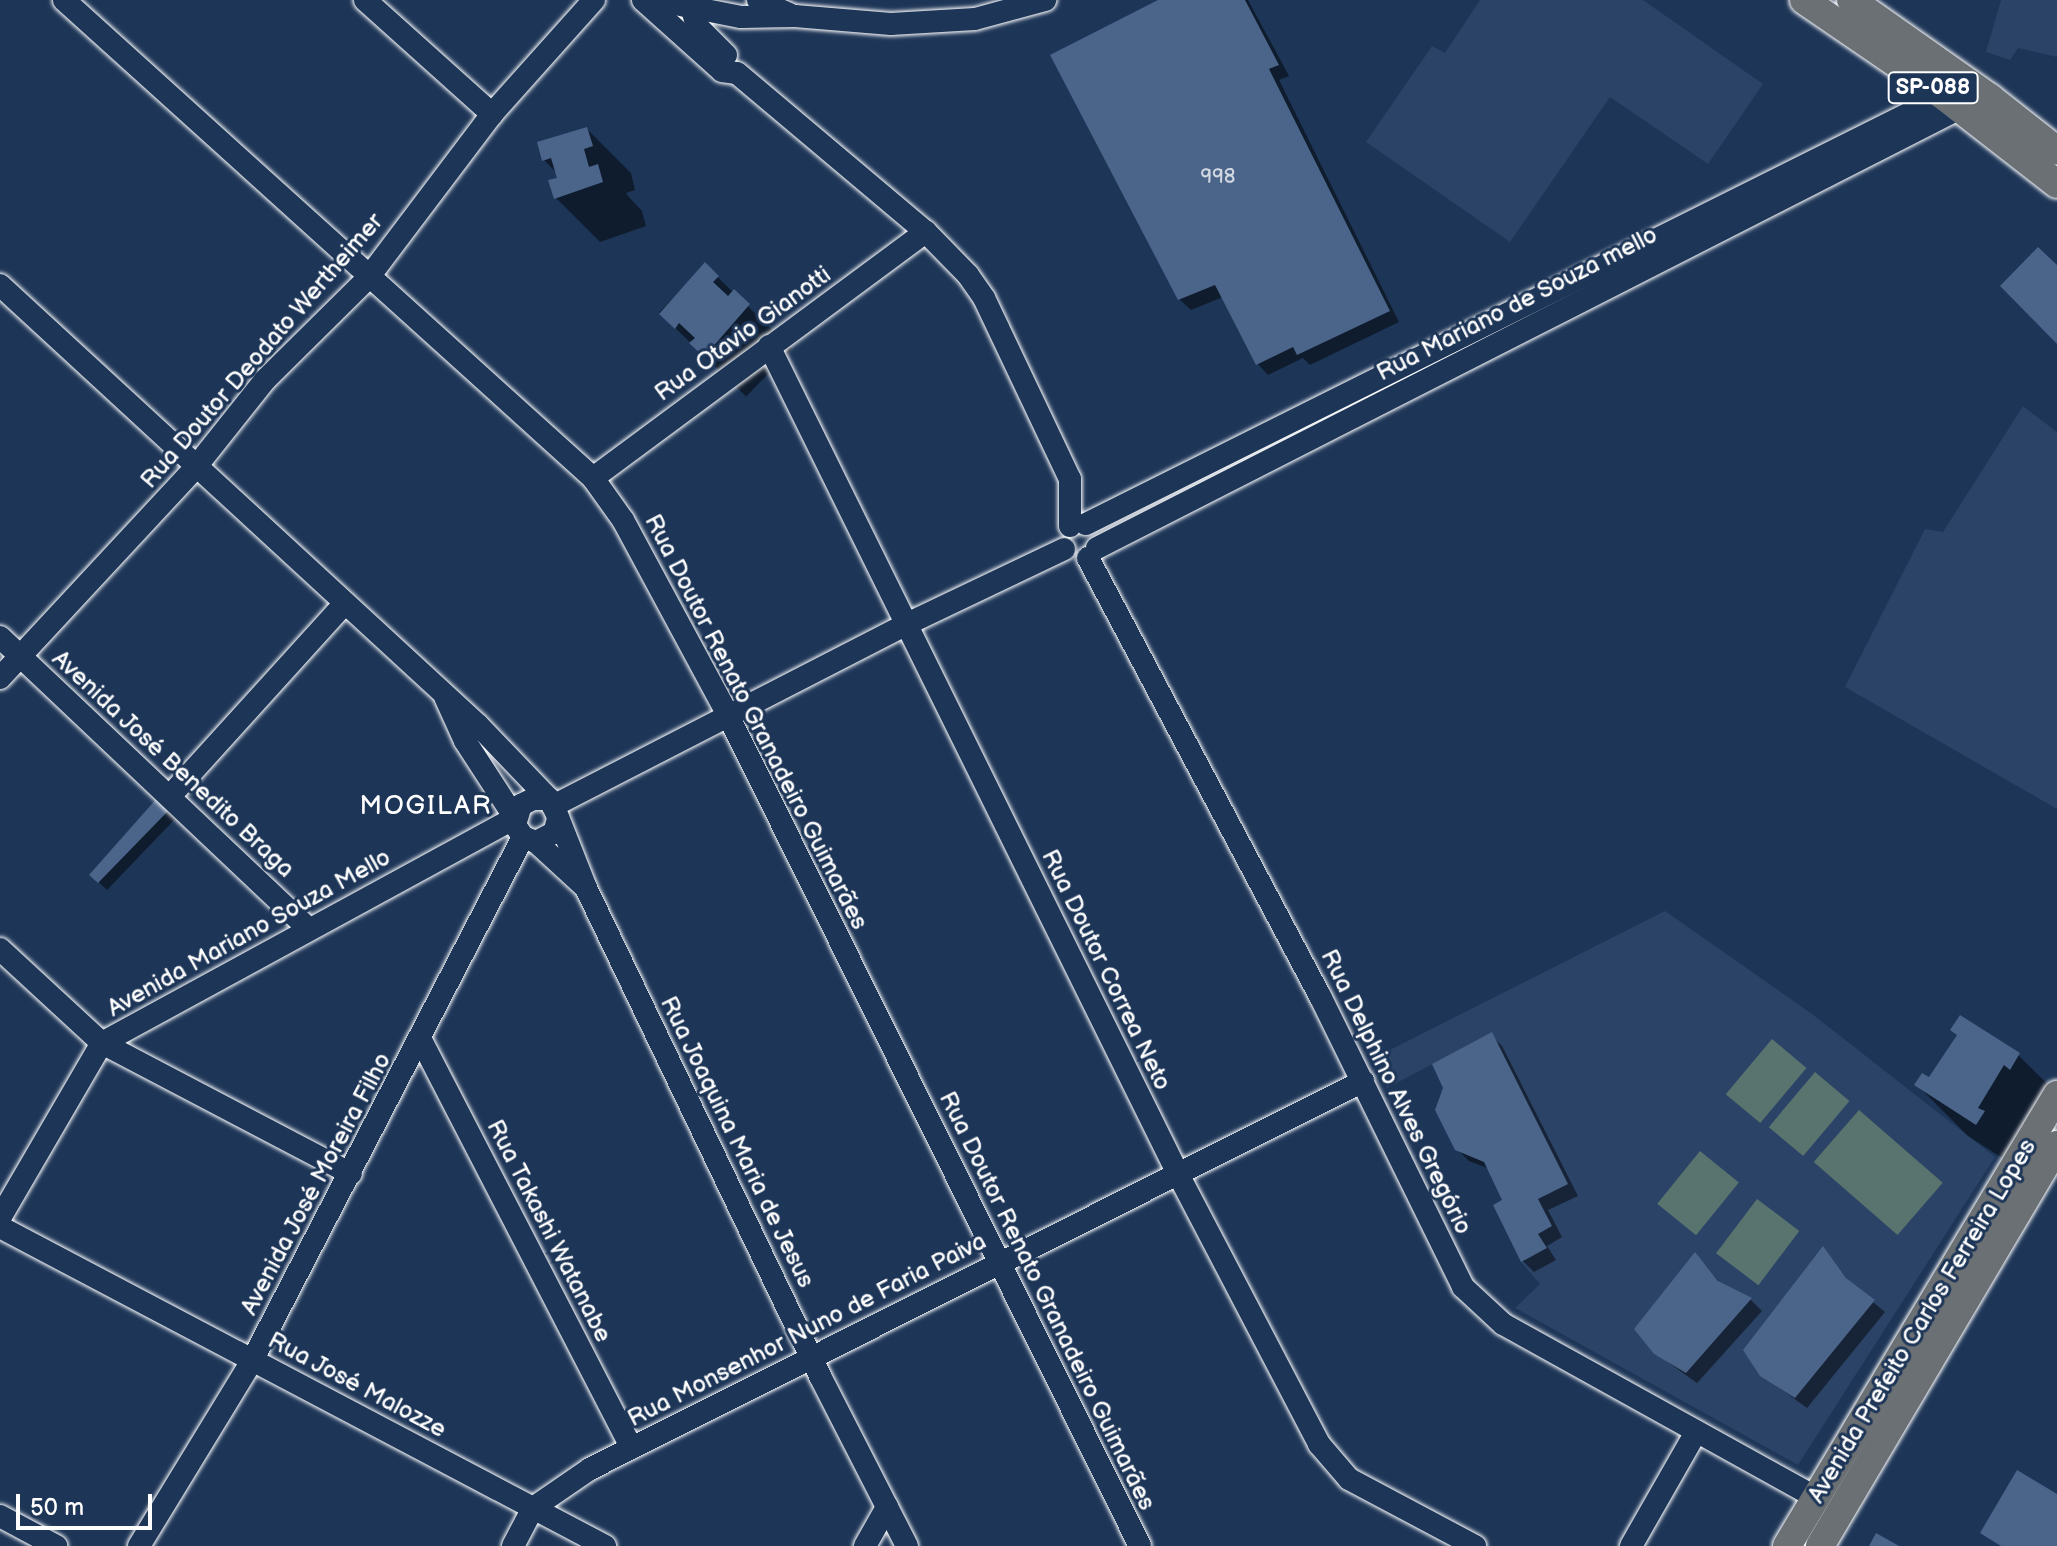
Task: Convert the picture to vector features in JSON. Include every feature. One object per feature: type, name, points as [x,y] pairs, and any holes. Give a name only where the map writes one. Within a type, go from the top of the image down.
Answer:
[{"type":"main road","name":"SP-088","points":[[1804,0],[1952,102],[2057,184]]},
{"type":"main road","name":"SP-088","points":[[1851,0],[1990,98],[2057,151]]},
{"type":"main road","name":"Avenida Prefeito Carlos Ferreira Lopes","points":[[1787,1546],[2057,1095]]},
{"type":"main road","name":"Avenida Prefeito Carlos Ferreira Lopes","points":[[1820,1546],[2057,1145]]},
{"type":"street","name":"Rua Doutor Renato Granadeiro Guimarães","points":[[64,0],[368,278],[593,478],[623,520],[729,717],[1140,1546]]},
{"type":"street","points":[[365,0],[492,114]]},
{"type":"street","points":[[643,0],[722,71],[733,66]]},
{"type":"street","points":[[655,0],[689,4],[741,17],[795,16],[891,24],[942,23],[1008,12],[1045,0]]},
{"type":"street","points":[[758,0],[795,16]]},
{"type":"street","name":"Rua Doutor Deodato Wertheimer","points":[[0,678],[195,468],[265,380],[368,278],[492,114],[593,4]]},
{"type":"street","points":[[689,4],[697,26],[733,66],[926,232],[968,275],[984,298],[1070,479],[1078,525]]},
{"type":"street","points":[[733,66],[723,34],[741,17]]},
{"type":"street","name":"Rua Mariano de Souza mello","points":[[1078,525],[1952,102]]},
{"type":"street","name":"Rua Mariano de Souza mello","points":[[1093,553],[1952,102]]},
{"type":"street","name":"Rua Otavio Gianotti","points":[[593,478],[926,232]]},
{"type":"street","points":[[0,285],[195,468],[478,725],[553,808],[554,833],[524,833]]},
{"type":"street","name":"Rua Doutor Correa Neto","points":[[769,346],[1178,1174],[1319,1444],[1349,1479],[1475,1546]]},
{"type":"street","points":[[1078,525],[1097,534],[1093,553],[1074,558],[1064,549],[1062,536],[1078,525]]},
{"type":"street","points":[[524,833],[526,801],[553,808],[907,624],[1064,549]]},
{"type":"street","name":"Rua Delphino Alves Gregório","points":[[1093,553],[1363,1081],[1463,1287],[1503,1324],[1815,1497]]},
{"type":"street","points":[[171,795],[345,603]]},
{"type":"street","name":"Avenida José Benedito Braga","points":[[0,637],[171,795],[309,929]]},
{"type":"street","points":[[445,697],[465,741],[524,833],[586,888]]},
{"type":"street","name":"Rua Joaquina Maria de Jesus","points":[[553,808],[586,888],[811,1356],[907,1546]]},
{"type":"street","name":"Avenida Mariano Souza Mello","points":[[0,1218],[102,1043],[309,929],[524,833]]},
{"type":"street","name":"Avenida José Moreira Filho","points":[[139,1546],[253,1359],[421,1040],[524,833]]},
{"type":"street","points":[[0,949],[102,1043],[351,1174]]},
{"type":"street","name":"Rua Takashi Watanabe","points":[[421,1040],[631,1447]]},
{"type":"street","name":"Rua Monsenhor Nuno de Faria Paiva","points":[[513,1546],[533,1508],[563,1486],[631,1447],[1363,1081]]},
{"type":"street","name":"Rua José Malozze","points":[[0,1227],[605,1546]]},
{"type":"street","points":[[1631,1546],[1696,1432]]},
{"type":"street","points":[[865,1546],[887,1507]]},
{"type":"street","points":[[0,1516],[56,1546]]},
{"type":"shaded area","points":[[1480,0],[1643,0],[1763,84],[1708,164],[1610,97],[1510,242],[1366,142],[1432,46],[1445,53]]},
{"type":"shaded area","points":[[2001,0],[2057,0],[2057,57],[2018,48],[2010,60],[1986,52]]},
{"type":"shaded area","points":[[2023,406],[2057,432],[2057,809],[1845,687],[1925,529],[1943,532]]},
{"type":"shaded area","points":[[1665,911],[1812,1014],[1995,1157],[1798,1465],[1515,1308],[1540,1284],[1521,1262],[1546,1248],[1538,1234],[1552,1226],[1538,1199],[1491,1033],[1387,1088],[1372,1059]]},
{"type":"green space","points":[[1772,1039],[1806,1068],[1760,1123],[1726,1094]]},
{"type":"green space","points":[[1815,1072],[1849,1101],[1803,1156],[1769,1127]]},
{"type":"green space","points":[[1859,1110],[1943,1183],[1898,1235],[1814,1162]]},
{"type":"green space","points":[[1700,1151],[1739,1182],[1696,1235],[1657,1204]]},
{"type":"green space","points":[[1757,1199],[1799,1231],[1758,1285],[1716,1253]]},
{"type":"building","points":[[1158,0],[1245,0],[1279,65],[1269,69],[1390,311],[1297,355],[1293,347],[1256,365],[1215,285],[1178,300],[1050,55]]},
{"type":"building","points":[[587,127],[593,146],[584,149],[589,167],[598,164],[603,182],[554,199],[548,180],[557,178],[551,158],[542,161],[537,142]]},
{"type":"building","points":[[2038,247],[2057,265],[2057,344],[2000,286]]},
{"type":"building","points":[[705,262],[719,276],[713,282],[728,296],[734,289],[750,304],[704,357],[689,343],[695,338],[679,323],[675,329],[659,314]]},
{"type":"building","points":[[158,797],[170,809],[98,883],[89,875]]},
{"type":"building","points":[[1960,1015],[2020,1053],[2010,1070],[2004,1065],[1978,1108],[1985,1111],[1976,1125],[1914,1085],[1922,1073],[1929,1077],[1957,1035],[1950,1030]]},
{"type":"building","points":[[1492,1032],[1568,1184],[1538,1199],[1552,1226],[1538,1234],[1547,1248],[1521,1262],[1493,1205],[1502,1200],[1484,1162],[1455,1150],[1435,1110],[1443,1088],[1432,1064]]},
{"type":"building","points":[[1823,1246],[1846,1278],[1875,1300],[1795,1398],[1760,1376],[1743,1350]]},
{"type":"building","points":[[1695,1252],[1718,1281],[1752,1298],[1686,1373],[1654,1354],[1634,1329]]},
{"type":"building","points":[[2017,1470],[2057,1494],[2057,1546],[2001,1546],[1980,1533]]},
{"type":"building","points":[[1876,1533],[1899,1546],[1869,1546]]},
{"type":"district","name":"MOGILAR","points":[[426,807]]}]
